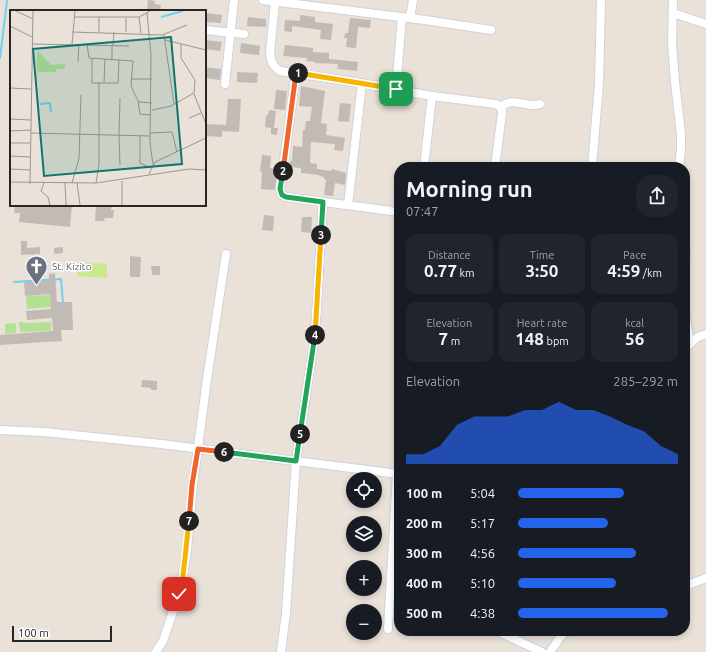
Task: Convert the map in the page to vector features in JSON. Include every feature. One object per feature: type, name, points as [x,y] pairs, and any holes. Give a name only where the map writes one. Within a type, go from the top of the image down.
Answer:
[{"type":"street","points":[[224,84],[234,0]]},
{"type":"street","points":[[263,0],[491,30]]},
{"type":"street","points":[[396,89],[406,18],[413,0]]},
{"type":"street","points":[[592,162],[599,83],[601,0]]},
{"type":"street","points":[[673,0],[672,44],[681,134],[680,162]]},
{"type":"street","points":[[275,2],[270,53],[271,61],[274,67],[280,71],[362,83],[432,96],[496,104],[501,107]]},
{"type":"street","points":[[673,13],[706,24]]},
{"type":"street","points":[[206,30],[244,34]]},
{"type":"street","points":[[296,73],[280,189],[282,195],[286,197],[394,211]]},
{"type":"street","points":[[348,205],[362,83]]},
{"type":"street","points":[[425,162],[432,96]]},
{"type":"street","points":[[501,107],[504,103],[510,102],[531,105],[540,104]]},
{"type":"street","points":[[496,162],[502,113],[501,107]]},
{"type":"street","points":[[281,652],[286,613],[296,461],[314,342],[323,202]]},
{"type":"street","points":[[156,652],[163,640],[179,594],[183,576],[187,550],[192,485],[226,254]]},
{"type":"street","points":[[690,344],[698,337],[706,334]]},
{"type":"street","points":[[0,430],[44,432],[161,444],[394,473]]},
{"type":"street","points":[[388,629],[394,536]]},
{"type":"street","points":[[690,583],[706,578]]},
{"type":"street","points":[[508,636],[542,652]]},
{"type":"street","points":[[550,652],[561,636]]},
{"type":"green space","points":[[77,262],[107,264],[107,278],[77,276]]},
{"type":"green space","points":[[50,295],[51,307],[27,309],[26,296]]},
{"type":"green space","points":[[19,322],[51,322],[51,331],[20,332]]},
{"type":"green space","points":[[16,323],[16,333],[5,334],[5,324]]},
{"type":"building","points":[[148,0],[155,1],[154,4],[161,5],[160,10],[147,10]]},
{"type":"building","points":[[206,13],[222,15],[221,23],[206,22]]},
{"type":"building","points":[[300,15],[315,17],[315,22],[333,24],[331,40],[320,39],[321,30],[292,26],[292,32],[284,31],[285,20],[300,21]]},
{"type":"building","points":[[248,17],[266,19],[266,27],[247,26]]},
{"type":"building","points":[[350,18],[371,20],[370,28],[358,27],[356,48],[346,47],[347,38],[344,38],[345,33],[348,33]]},
{"type":"building","points":[[206,40],[222,42],[220,51],[206,49]]},
{"type":"building","points":[[241,43],[260,46],[259,55],[240,53]]},
{"type":"building","points":[[285,45],[313,48],[313,52],[329,53],[329,59],[358,62],[357,71],[337,69],[338,64],[315,63],[306,61],[307,58],[283,56]]},
{"type":"building","points":[[206,67],[221,69],[220,80],[206,78]]},
{"type":"building","points":[[237,72],[258,73],[257,83],[237,82]]},
{"type":"building","points":[[301,86],[325,91],[321,123],[327,124],[326,135],[345,138],[343,151],[334,150],[335,144],[311,142],[310,163],[317,164],[317,169],[331,171],[332,169],[346,173],[345,185],[335,183],[333,196],[324,195],[326,180],[324,177],[301,173],[301,168],[290,167],[293,146],[302,147],[303,130],[305,130],[306,121],[310,121],[312,107],[299,106]]},
{"type":"building","points":[[276,90],[287,91],[285,110],[274,109]]},
{"type":"building","points":[[228,99],[241,99],[239,132],[222,131],[222,137],[206,136],[206,124],[226,125]]},
{"type":"building","points":[[340,103],[351,104],[349,122],[338,121]]},
{"type":"building","points":[[269,110],[276,111],[274,128],[278,128],[277,135],[271,134],[271,128],[265,127],[266,115],[268,115]]},
{"type":"building","points":[[262,155],[271,156],[270,168],[277,169],[275,190],[261,189],[262,172],[260,172]]},
{"type":"building","points":[[15,206],[72,206],[70,227],[19,222],[20,213],[14,213]]},
{"type":"building","points":[[112,206],[111,210],[114,210],[113,218],[105,218],[104,221],[95,221],[96,207]]},
{"type":"building","points":[[264,215],[274,216],[273,231],[262,230]]},
{"type":"building","points":[[302,217],[312,217],[311,233],[301,232]]},
{"type":"building","points":[[21,241],[27,241],[27,248],[40,247],[40,254],[21,255]]},
{"type":"building","points":[[63,247],[63,253],[54,254],[54,248]]},
{"type":"building","points":[[130,256],[141,257],[140,277],[130,277]]},
{"type":"building","points":[[151,266],[160,266],[160,275],[152,275]]},
{"type":"building","points":[[55,273],[57,302],[72,302],[73,330],[61,330],[62,341],[0,345],[0,335],[53,331],[52,318],[27,320],[26,311],[51,309],[50,294],[25,296],[24,282],[49,281],[49,274]]},
{"type":"building","points":[[142,380],[157,381],[157,390],[141,387]]},
{"type":"waterway","points":[[0,58],[7,1]]},
{"type":"waterway","points":[[14,282],[61,279],[63,303]]},
{"type":"place","name":"St. Kizito","points":[[37,286]]},
{"type":"route","points":[[179,594],[187,550],[192,485],[198,449],[296,461],[313,350],[323,202],[286,197],[282,195],[280,189],[296,73],[396,89]]}]
